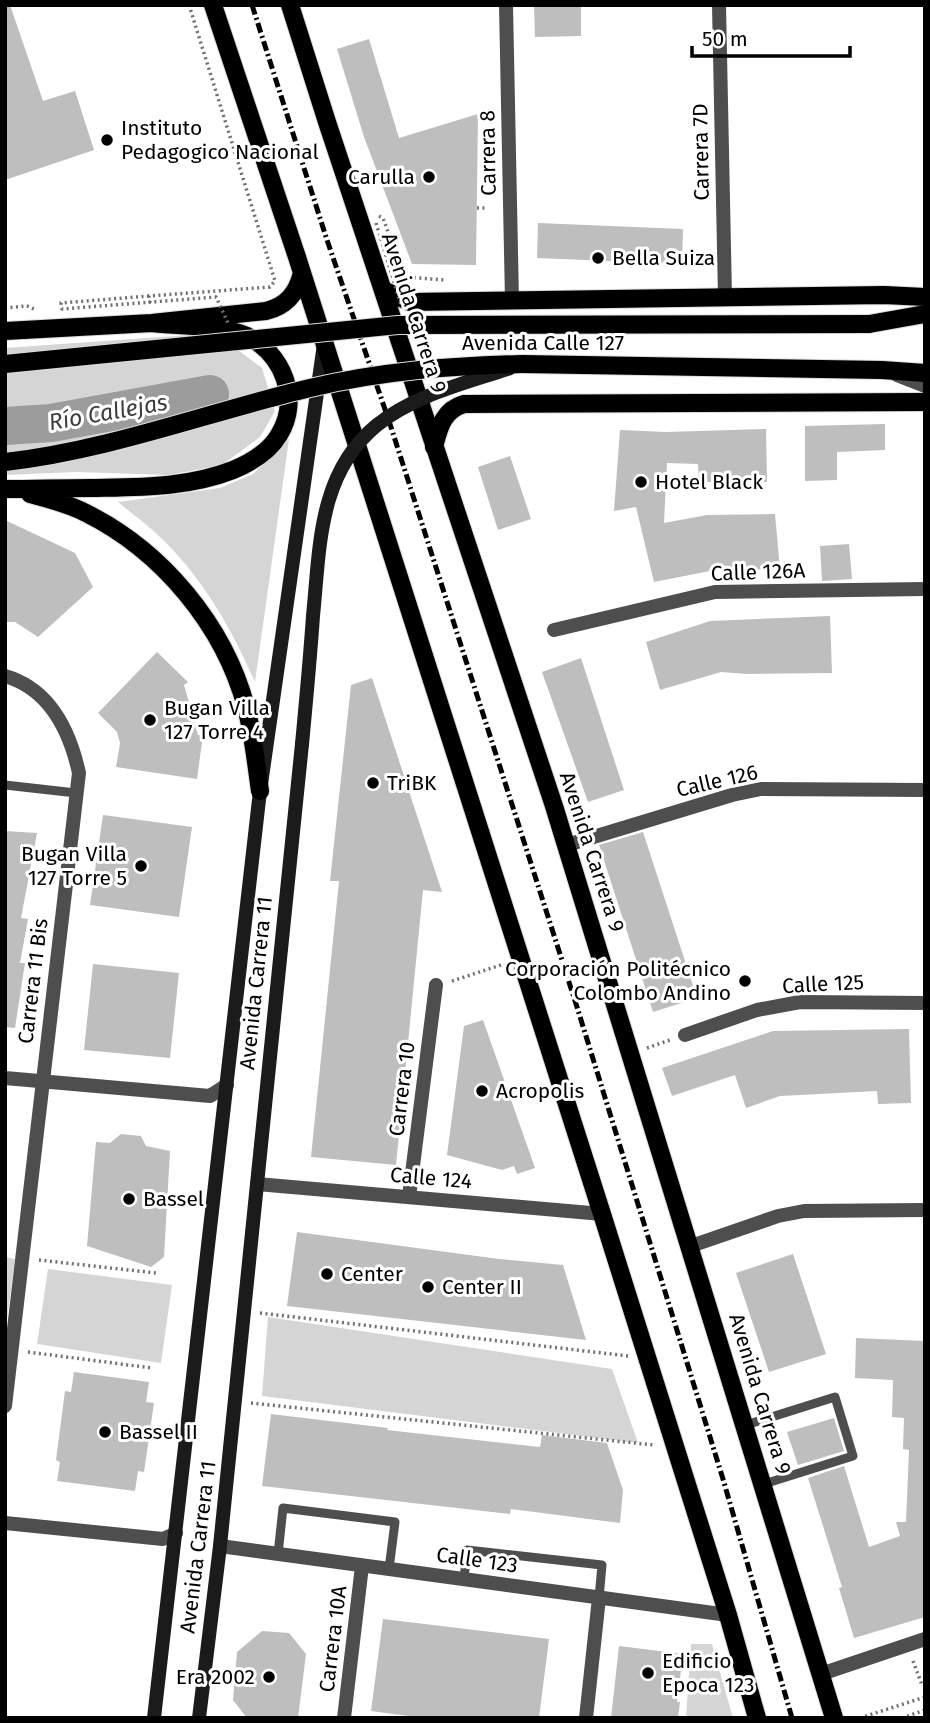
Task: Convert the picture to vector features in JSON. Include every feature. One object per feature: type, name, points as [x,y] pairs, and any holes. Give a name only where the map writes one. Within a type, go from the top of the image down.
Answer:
[{"type":"main road","points":[[213,5],[302,273],[602,1214],[757,1718]]},
{"type":"main road","name":"Avenida Carrera 9","points":[[290,5],[567,845],[834,1718]]},
{"type":"main road","points":[[5,331],[152,323],[273,309],[294,295],[302,273]]},
{"type":"main road","points":[[383,290],[410,302],[884,295],[925,297]]},
{"type":"main road","name":"Avenida Calle 127","points":[[5,364],[398,325],[869,324],[925,314]]},
{"type":"main road","points":[[9,489],[180,484],[208,479],[236,468],[268,449],[279,435],[285,421],[289,398],[285,378],[271,354],[260,344],[240,334],[152,323]]},
{"type":"main road","name":"Avenida Carrera 11","points":[[154,1718],[174,1550],[170,1536],[227,1085],[260,791],[324,342]]},
{"type":"main road","name":"Avenida Carrera 11","points":[[198,1718],[220,1546],[302,744],[322,520],[340,472],[360,442],[377,425],[399,410],[439,392],[522,364]]},
{"type":"main road","name":"Avenida Calle 127","points":[[5,463],[82,450],[312,388],[426,368],[522,364],[925,373]]},
{"type":"main road","points":[[434,447],[446,414],[452,408],[464,404],[925,402]]},
{"type":"main road","points":[[9,489],[86,513],[123,535],[156,561],[186,593],[211,627],[231,665],[245,705],[260,791]]},
{"type":"street","name":"Carrera 8","points":[[506,5],[512,301]]},
{"type":"street","name":"Carrera 7D","points":[[719,5],[725,297]]},
{"type":"street","points":[[882,370],[925,386]]},
{"type":"street","name":"Calle 126A","points":[[554,631],[715,592],[925,589]]},
{"type":"street","name":"Carrera 11 Bis","points":[[5,676],[38,695],[59,717],[72,744],[79,773],[5,1406]]},
{"type":"street","name":"Calle 126","points":[[567,845],[732,795],[761,789],[925,790]]},
{"type":"street","name":"Carrera 10","points":[[409,1197],[436,985]]},
{"type":"street","name":"Calle 125","points":[[685,1035],[757,1010],[800,1002],[925,1003]]},
{"type":"street","points":[[5,1078],[210,1096],[227,1085]]},
{"type":"street","points":[[210,1096],[223,1114]]},
{"type":"street","name":"Calle 124","points":[[257,1184],[602,1214]]},
{"type":"street","points":[[691,1247],[778,1216],[804,1212],[925,1210]]},
{"type":"street","points":[[5,1523],[170,1536]]},
{"type":"street","name":"Calle 123","points":[[220,1546],[727,1615]]},
{"type":"street","name":"Carrera 10A","points":[[344,1718],[362,1566]]},
{"type":"street","points":[[586,1718],[599,1598]]},
{"type":"street","points":[[821,1674],[925,1639]]},
{"type":"lane","points":[[5,785],[76,793]]},
{"type":"lane","points":[[746,1425],[835,1397],[853,1456],[764,1484]]},
{"type":"lane","points":[[278,1554],[284,1508],[395,1522],[389,1569]]},
{"type":"lane","points":[[464,1579],[467,1550],[602,1565],[599,1598]]},
{"type":"path","points":[[189,5],[275,281],[270,286],[61,303],[62,309],[216,297],[227,323]]},
{"type":"path","points":[[477,208],[488,208]]},
{"type":"path","points":[[384,222],[404,277],[446,280]]},
{"type":"path","points":[[376,223],[402,310]]},
{"type":"path","points":[[436,985],[520,960]]},
{"type":"path","points":[[631,1054],[685,1035]]},
{"type":"path","points":[[22,1258],[156,1273]]},
{"type":"path","points":[[244,1310],[646,1358]]},
{"type":"path","points":[[12,1350],[152,1368]]},
{"type":"path","points":[[235,1401],[674,1447]]},
{"type":"path","points":[[907,1645],[922,1685],[925,1684]]},
{"type":"path","points":[[860,1718],[925,1697]]},
{"type":"path","points":[[902,1718],[925,1710]]},
{"type":"shaded area","points":[[189,335],[234,347],[262,368],[275,411],[260,437],[222,465],[169,475],[76,472],[5,475],[5,348]]},
{"type":"shaded area","points":[[289,439],[255,682],[226,623],[190,569],[155,532],[118,502],[220,488],[253,474]]},
{"type":"shaded area","points":[[5,1257],[15,1259],[5,1335]]},
{"type":"shaded area","points":[[48,1269],[172,1285],[161,1363],[37,1344]]},
{"type":"shaded area","points":[[268,1317],[612,1369],[638,1443],[262,1396]]},
{"type":"shaded area","points":[[691,1644],[712,1644],[733,1718],[686,1718]]},
{"type":"building","points":[[5,5],[10,5],[43,101],[75,91],[94,150],[5,180]]},
{"type":"building","points":[[534,5],[581,5],[581,36],[535,37]]},
{"type":"building","name":"Carulla","points":[[369,39],[399,138],[478,114],[476,265],[412,264],[364,137],[337,49]]},
{"type":"building","points":[[538,223],[683,229],[682,264],[537,258]]},
{"type":"building","points":[[885,424],[885,450],[837,452],[837,480],[805,481],[805,426]]},
{"type":"building","points":[[766,429],[767,482],[699,482],[698,464],[667,463],[664,523],[707,515],[775,514],[780,569],[715,570],[654,582],[636,507],[614,511],[620,430],[666,432]]},
{"type":"building","points":[[510,456],[531,519],[498,530],[478,467]]},
{"type":"building","points":[[5,520],[75,553],[93,587],[38,637],[15,622],[5,622]]},
{"type":"building","points":[[849,544],[852,579],[822,581],[820,546]]},
{"type":"building","points":[[830,616],[832,673],[721,672],[660,690],[646,642],[710,621]]},
{"type":"building","name":"Bugan Villa 127 Torre 4","points":[[157,652],[188,682],[184,685],[198,735],[203,735],[197,779],[116,767],[120,743],[117,732],[98,713]]},
{"type":"building","points":[[581,658],[624,790],[588,802],[542,672]]},
{"type":"building","points":[[372,678],[442,892],[423,890],[396,1165],[311,1157],[339,881],[330,881],[351,685]]},
{"type":"building","name":"Bugan Villa 127 Torre 5","points":[[103,815],[192,827],[179,917],[90,905]]},
{"type":"building","points":[[5,831],[37,833],[21,918],[28,919],[20,963],[25,963],[15,1028],[5,1027]]},
{"type":"building","points":[[643,832],[697,998],[653,1012],[599,845]]},
{"type":"building","points":[[93,964],[179,973],[170,1058],[84,1050]]},
{"type":"building","name":"Acropolis","points":[[483,1020],[535,1168],[517,1174],[514,1166],[502,1170],[447,1155],[464,1026]]},
{"type":"building","points":[[909,1029],[911,1103],[878,1104],[877,1091],[780,1096],[746,1108],[735,1075],[672,1096],[662,1068],[773,1031]]},
{"type":"building","name":"Bassel","points":[[121,1134],[141,1136],[146,1146],[170,1151],[164,1257],[151,1267],[87,1246],[96,1142],[110,1143]]},
{"type":"building","points":[[297,1232],[563,1265],[586,1340],[287,1306]]},
{"type":"building","points":[[793,1254],[826,1354],[769,1372],[736,1273]]},
{"type":"building","points":[[856,1338],[925,1341],[925,1617],[854,1638],[839,1588],[842,1587],[808,1478],[844,1466],[869,1547],[900,1536],[896,1522],[906,1522],[909,1450],[903,1449],[904,1418],[892,1417],[893,1380],[855,1378]]},
{"type":"building","name":"Bassel II","points":[[74,1372],[149,1382],[146,1402],[154,1403],[144,1472],[138,1471],[135,1491],[57,1481],[60,1462],[56,1460],[65,1391],[71,1392]]},
{"type":"building","points":[[271,1414],[540,1447],[542,1435],[607,1443],[623,1490],[620,1523],[511,1509],[510,1514],[262,1486]]},
{"type":"building","points":[[834,1418],[844,1451],[798,1465],[787,1432]]},
{"type":"building","points":[[383,1619],[549,1639],[539,1718],[423,1718],[371,1711]]},
{"type":"building","name":"Era 2002","points":[[262,1631],[289,1633],[306,1654],[298,1718],[247,1718],[233,1700],[237,1652]]},
{"type":"building","name":"Edificio Epoca 123","points":[[619,1646],[683,1654],[677,1702],[680,1702],[678,1718],[611,1718]]},
{"type":"waterway","name":"Río Callejas","points":[[5,426],[51,423],[210,394]]},
{"type":"railway","points":[[252,5],[577,1007],[723,1479],[792,1718]]},
{"type":"place","name":"Instituto Pedagogico Nacional","points":[[107,140]]},
{"type":"place","name":"Carulla","points":[[429,177]]},
{"type":"place","name":"Bella Suiza","points":[[598,258]]},
{"type":"place","name":"Hotel Black","points":[[641,482]]},
{"type":"place","name":"Bugan Villa 127 Torre 4","points":[[150,720]]},
{"type":"place","name":"TriBK","points":[[373,783]]},
{"type":"place","name":"Bugan Villa 127 Torre 5","points":[[141,866]]},
{"type":"place","name":"Corporación Politécnico Colombo Andino","points":[[745,981]]},
{"type":"place","name":"Acropolis","points":[[482,1091]]},
{"type":"place","name":"Bassel","points":[[129,1199]]},
{"type":"place","name":"Center","points":[[327,1274]]},
{"type":"place","name":"Center II","points":[[428,1287]]},
{"type":"place","name":"Bassel II","points":[[105,1432]]},
{"type":"place","name":"Edificio Epoca 123","points":[[648,1673]]},
{"type":"place","name":"Era 2002","points":[[269,1677]]}]
